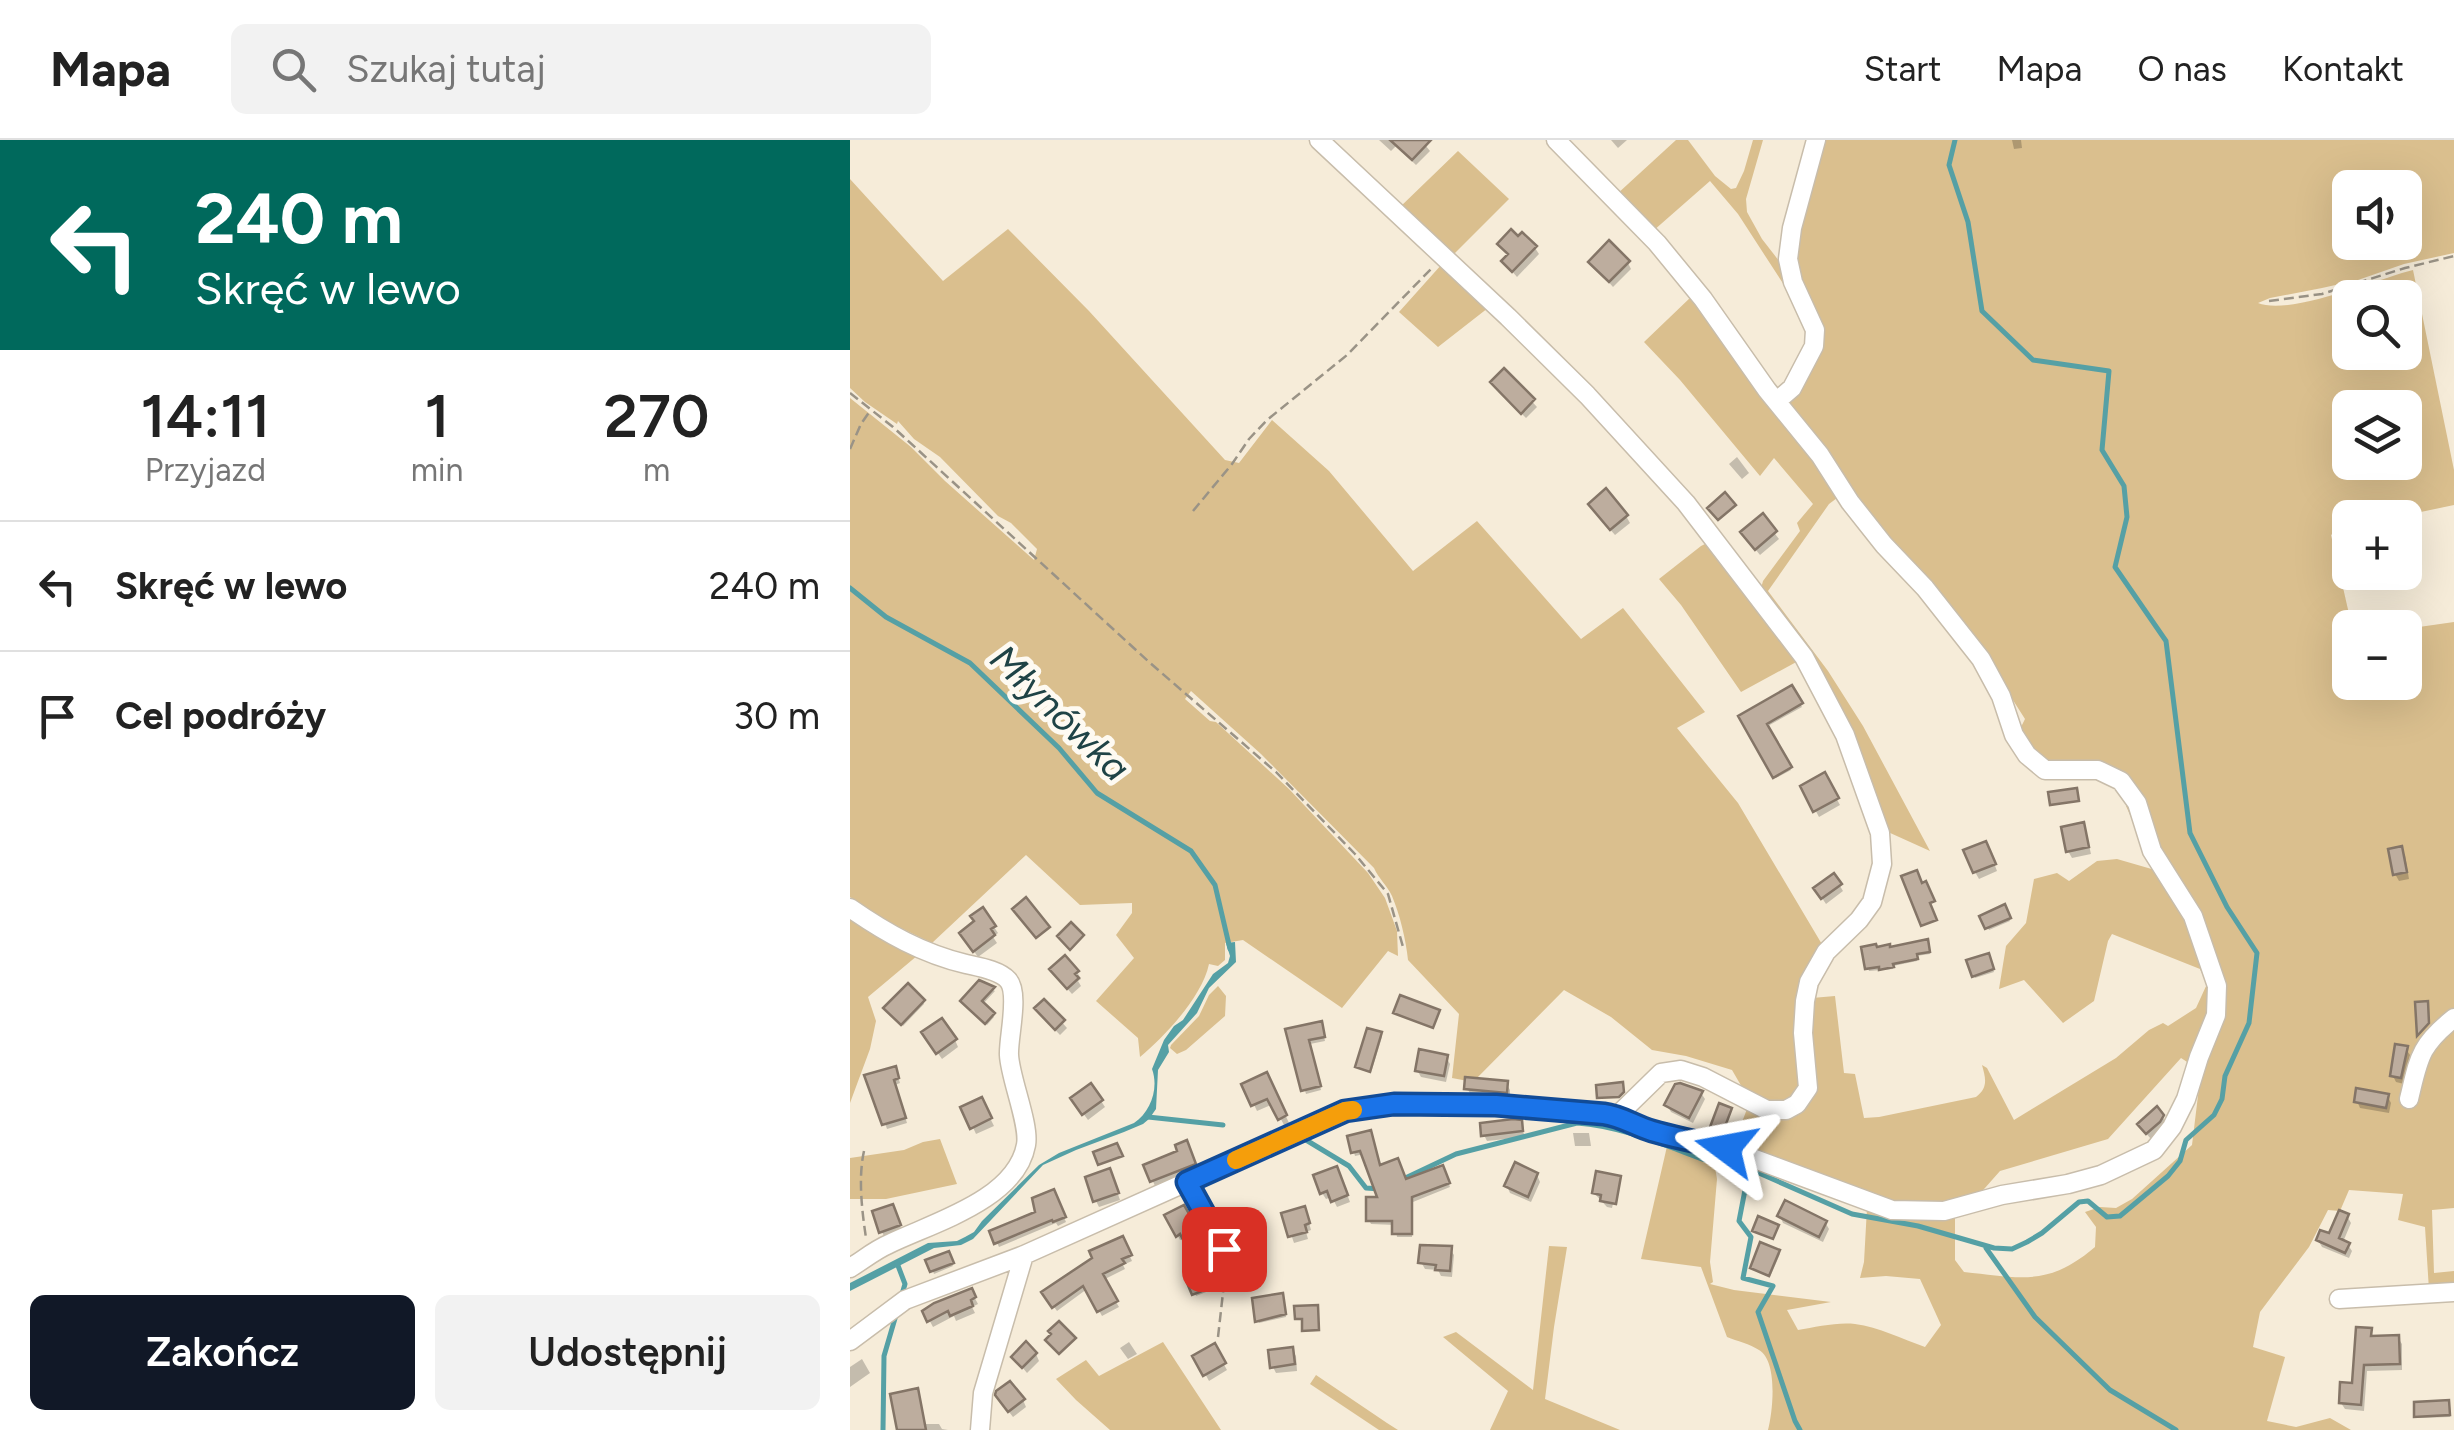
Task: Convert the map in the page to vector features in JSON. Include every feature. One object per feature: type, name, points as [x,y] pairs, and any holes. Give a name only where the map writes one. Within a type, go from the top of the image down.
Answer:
[{"type":"street","points":[[1319,140],[1508,317],[1686,503],[1804,658],[1845,735],[1880,833],[1882,864],[1872,902],[1826,952],[1809,982],[1803,1033],[1808,1088],[1798,1104],[1786,1110],[1767,1110],[1681,1070],[1661,1073],[1617,1116]]},
{"type":"street","points":[[850,1341],[904,1300],[1024,1255],[1345,1111],[1394,1104],[1496,1105],[1617,1116],[1653,1131],[1726,1148],[1892,1210],[1944,1212],[2002,1195],[2101,1175],[2154,1150],[2172,1127],[2186,1100],[2216,1015],[2217,986],[2193,916],[2152,851],[2136,803],[2121,781],[2098,770],[2045,770],[2027,755],[2014,735],[2002,696],[1980,659],[1850,502],[1820,455],[1703,299],[1657,244],[1556,140]]},
{"type":"street","points":[[1777,401],[1792,388],[1814,346],[1815,330],[1792,282],[1788,259],[1792,228],[1816,140]]},
{"type":"street","points":[[850,908],[888,934],[944,959],[990,970],[1008,980],[1014,991],[1009,1057],[1027,1143],[1014,1174],[988,1195],[946,1220],[886,1245],[850,1268]]},
{"type":"street","points":[[2410,1099],[2420,1055],[2437,1032],[2454,1018]]},
{"type":"street","points":[[1187,1182],[1224,1249]]},
{"type":"street","points":[[980,1430],[983,1393],[1024,1255]]},
{"type":"street","points":[[2339,1298],[2454,1292]]},
{"type":"path","points":[[2269,301],[2322,294],[2454,256]]},
{"type":"path","points":[[1194,511],[1267,420],[1347,355],[1442,257]]},
{"type":"path","points":[[850,393],[1276,772],[1388,894],[1402,947]]},
{"type":"path","points":[[850,448],[871,410]]},
{"type":"path","points":[[864,1150],[863,1214],[870,1256]]},
{"type":"path","points":[[1218,1337],[1225,1275]]},
{"type":"shaded area","points":[[1676,140],[1688,140],[1715,176],[1731,189],[1736,188],[1744,171],[1753,140],[1763,140],[1746,199],[1747,212],[1783,266],[1795,302],[1738,214],[1710,181],[1653,231],[1616,195]]},
{"type":"shaded area","points":[[1820,140],[2454,140],[2454,253],[2358,280],[2332,280],[2332,285],[2258,303],[2291,305],[2332,296],[2332,370],[2422,370],[2422,314],[2454,470],[2454,505],[2422,512],[2422,500],[2332,500],[2332,590],[2344,590],[2348,610],[2332,610],[2332,700],[2422,700],[2422,627],[2454,622],[2454,1208],[2432,1210],[2434,1273],[2454,1271],[2454,1288],[2429,1290],[2425,1227],[2398,1220],[2403,1194],[2349,1190],[2340,1211],[2328,1210],[2309,1247],[2260,1312],[2253,1347],[2285,1357],[2267,1421],[2296,1427],[2330,1418],[2351,1430],[1768,1430],[1772,1399],[1769,1364],[1759,1350],[1727,1337],[1701,1267],[1641,1259],[1668,1142],[1714,1161],[1717,1179],[1710,1284],[1831,1302],[1787,1310],[1798,1330],[1855,1324],[1925,1347],[1941,1325],[1920,1279],[1860,1278],[1867,1208],[1955,1214],[1955,1260],[1964,1272],[2033,1277],[2063,1269],[2095,1247],[2096,1227],[2085,1212],[2100,1207],[2116,1208],[2132,1199],[2192,1145],[2201,1071],[2181,1058],[2108,1139],[2000,1171],[1977,1197],[1949,1205],[1904,1208],[1733,1146],[1750,1101],[1732,1070],[1652,1050],[1611,1017],[1564,990],[1473,1082],[1452,1078],[1459,1014],[1408,960],[1395,903],[1374,868],[1261,754],[1191,691],[1185,699],[1289,789],[1368,873],[1385,898],[1397,931],[1398,956],[1388,951],[1342,1008],[1243,940],[1225,943],[1225,960],[1218,966],[1209,964],[1191,1002],[1140,1057],[1138,1038],[1096,1001],[1134,958],[1116,935],[1132,913],[1132,903],[1080,905],[1026,855],[932,943],[886,921],[850,897],[850,398],[911,447],[1034,560],[1037,549],[940,457],[914,439],[898,421],[897,424],[850,388],[850,179],[943,281],[1008,229],[1225,460],[1239,463],[1272,420],[1329,471],[1413,571],[1477,521],[1581,639],[1623,608],[1705,712],[1677,728],[1738,803],[1823,946],[1812,998],[1835,996],[1844,1073],[1855,1074],[1864,1118],[1976,1097],[1985,1083],[1982,1065],[2014,1120],[2116,1058],[2149,1030],[2163,1023],[2168,1026],[2196,1008],[2207,984],[2200,969],[2112,934],[2094,1001],[2063,1023],[2024,980],[1999,989],[2006,946],[2026,923],[2034,879],[2057,873],[2069,881],[2097,861],[2117,859],[2155,870],[2126,806],[2130,776],[2105,766],[2066,767],[2036,758],[2020,729],[2025,719],[1983,653],[1872,522],[1781,401],[1818,345],[1793,258]]},
{"type":"shaded area","points":[[1458,151],[1509,199],[1451,257],[1399,208]]},
{"type":"shaded area","points":[[1442,264],[1488,308],[1438,347],[1399,312]]},
{"type":"shaded area","points":[[2413,270],[2415,280],[2381,280]]},
{"type":"shaded area","points":[[1692,296],[1799,434],[1837,498],[1768,591],[1828,671],[1863,726],[1930,851],[1888,832],[1760,592],[1763,581],[1800,531],[1797,523],[1813,504],[1774,458],[1760,476],[1644,342]]},
{"type":"shaded area","points":[[1709,542],[1800,660],[1741,692],[1659,579]]},
{"type":"shaded area","points":[[850,908],[924,950],[868,997],[876,1021],[850,1103]]},
{"type":"shaded area","points":[[1218,986],[1226,996],[1225,1016],[1177,1054],[1171,1045],[1199,1016]]},
{"type":"shaded area","points":[[940,1139],[957,1184],[886,1199],[850,1199],[850,1158],[904,1150]]},
{"type":"shaded area","points":[[1549,1246],[1567,1247],[1545,1399],[1620,1430],[1490,1430],[1508,1391],[1443,1337],[1456,1332],[1533,1390]]},
{"type":"shaded area","points":[[1163,1342],[1221,1430],[1110,1430],[1056,1379],[1086,1360],[1099,1376]]},
{"type":"shaded area","points":[[1316,1375],[1398,1430],[1379,1430],[1310,1384]]},
{"type":"water","points":[[1235,942],[1236,962],[1209,988],[1197,1013],[1168,1045],[1169,1052],[1158,1070],[1156,1109],[1149,1119],[1043,1165],[973,1239],[961,1245],[934,1248],[850,1291],[850,1283],[928,1243],[957,1241],[974,1232],[1039,1165],[1140,1118],[1152,1099],[1152,1069],[1164,1040],[1183,1020],[1213,974],[1228,963],[1226,943]]},
{"type":"building","points":[[1390,140],[1431,140],[1412,160]]},
{"type":"building","points":[[1511,229],[1518,236],[1522,232],[1537,246],[1512,272],[1501,261],[1508,254],[1497,244]]},
{"type":"building","points":[[1609,240],[1630,261],[1609,282],[1588,262]]},
{"type":"building","points":[[1504,368],[1535,399],[1521,414],[1490,382]]},
{"type":"building","points":[[1606,488],[1628,515],[1610,530],[1588,504]]},
{"type":"building","points":[[1725,492],[1736,505],[1718,520],[1707,508]]},
{"type":"building","points":[[1763,513],[1777,531],[1755,550],[1740,532]]},
{"type":"building","points":[[1792,685],[1803,703],[1767,724],[1792,767],[1773,778],[1738,716]]},
{"type":"building","points":[[1825,772],[1839,798],[1813,812],[1800,786]]},
{"type":"building","points":[[2077,788],[2079,801],[2050,805],[2048,792]]},
{"type":"building","points":[[2084,822],[2089,847],[2066,852],[2061,827]]},
{"type":"building","points":[[1986,841],[1996,864],[1973,873],[1963,850]]},
{"type":"building","points":[[2402,846],[2407,872],[2393,875],[2388,849]]},
{"type":"building","points":[[1917,870],[1935,901],[1930,903],[1937,920],[1921,926],[1901,876]]},
{"type":"building","points":[[1834,873],[1842,884],[1821,899],[1813,888]]},
{"type":"building","points":[[1026,897],[1050,927],[1036,938],[1012,909]]},
{"type":"building","points":[[2005,904],[2011,918],[1985,929],[1979,916]]},
{"type":"building","points":[[983,907],[996,926],[991,929],[995,935],[973,952],[959,933],[974,921],[970,916]]},
{"type":"building","points":[[1071,922],[1084,935],[1070,950],[1057,936]]},
{"type":"building","points":[[1928,939],[1930,952],[1917,954],[1918,959],[1879,970],[1865,969],[1861,947],[1890,947]]},
{"type":"building","points":[[1989,953],[1994,969],[1972,977],[1966,960]]},
{"type":"building","points":[[1065,955],[1079,971],[1075,974],[1079,978],[1067,989],[1049,969]]},
{"type":"building","points":[[979,980],[995,987],[982,1001],[995,1013],[985,1024],[960,1001]]},
{"type":"building","points":[[908,983],[925,1000],[901,1025],[883,1008]]},
{"type":"building","points":[[1400,995],[1440,1010],[1433,1028],[1393,1013]]},
{"type":"building","points":[[1044,999],[1065,1020],[1055,1030],[1034,1008]]},
{"type":"building","points":[[2428,1001],[2429,1023],[2417,1036],[2415,1002]]},
{"type":"building","points":[[942,1018],[957,1039],[936,1054],[921,1032]]},
{"type":"building","points":[[1322,1021],[1325,1037],[1309,1040],[1321,1086],[1301,1091],[1285,1029]]},
{"type":"building","points":[[1367,1028],[1382,1032],[1370,1072],[1355,1067]]},
{"type":"building","points":[[2395,1044],[2408,1046],[2401,1078],[2390,1076]]},
{"type":"building","points":[[1419,1049],[1448,1055],[1444,1076],[1415,1071]]},
{"type":"building","points":[[896,1066],[899,1078],[894,1080],[906,1118],[882,1125],[864,1075]]},
{"type":"building","points":[[1267,1072],[1287,1115],[1278,1120],[1267,1099],[1251,1106],[1241,1084]]},
{"type":"building","points":[[1465,1077],[1508,1081],[1507,1093],[1464,1089]]},
{"type":"building","points":[[1623,1082],[1624,1092],[1619,1097],[1597,1098],[1596,1085]]},
{"type":"building","points":[[1091,1083],[1103,1100],[1082,1115],[1070,1098]]},
{"type":"building","points":[[1675,1084],[1703,1091],[1689,1118],[1664,1105]]},
{"type":"building","points":[[2356,1088],[2389,1094],[2386,1108],[2354,1102]]},
{"type":"building","points":[[982,1097],[992,1118],[970,1129],[960,1107]]},
{"type":"building","points":[[1719,1103],[1732,1108],[1723,1132],[1710,1127]]},
{"type":"building","points":[[2157,1106],[2164,1115],[2146,1134],[2137,1124]]},
{"type":"building","points":[[1522,1120],[1523,1131],[1481,1136],[1480,1123]]},
{"type":"building","points":[[1371,1130],[1380,1165],[1398,1158],[1406,1179],[1443,1165],[1450,1183],[1412,1197],[1412,1234],[1392,1234],[1392,1221],[1366,1221],[1366,1197],[1377,1197],[1360,1151],[1351,1153],[1347,1136]]},
{"type":"building","points":[[1187,1140],[1196,1164],[1150,1182],[1143,1165],[1177,1151],[1175,1145]]},
{"type":"building","points":[[1117,1143],[1123,1156],[1098,1165],[1093,1152]]},
{"type":"building","points":[[1515,1162],[1538,1173],[1528,1197],[1504,1186]]},
{"type":"building","points":[[1337,1166],[1348,1195],[1331,1202],[1327,1191],[1320,1194],[1313,1175]]},
{"type":"building","points":[[1110,1168],[1119,1193],[1093,1202],[1085,1177]]},
{"type":"building","points":[[1596,1171],[1621,1176],[1616,1204],[1600,1201],[1601,1195],[1592,1193]]},
{"type":"building","points":[[1054,1189],[1066,1217],[994,1244],[989,1231],[1035,1212],[1032,1198]]},
{"type":"building","points":[[1785,1200],[1827,1221],[1819,1237],[1777,1216]]},
{"type":"building","points":[[893,1204],[901,1225],[879,1233],[872,1211]]},
{"type":"building","points":[[1184,1205],[1209,1248],[1192,1257],[1164,1215]]},
{"type":"building","points":[[1305,1206],[1310,1223],[1305,1225],[1307,1232],[1288,1237],[1281,1213]]},
{"type":"building","points":[[2339,1210],[2349,1214],[2339,1238],[2350,1243],[2345,1253],[2316,1240],[2320,1230],[2329,1233]]},
{"type":"building","points":[[1758,1216],[1779,1225],[1773,1239],[1752,1231]]},
{"type":"building","points":[[1123,1236],[1132,1255],[1103,1274],[1118,1301],[1097,1312],[1083,1286],[1052,1308],[1041,1292],[1092,1258],[1089,1251]]},
{"type":"building","points":[[1760,1242],[1780,1250],[1769,1276],[1750,1268]]},
{"type":"building","points":[[1420,1245],[1452,1246],[1450,1271],[1418,1263]]},
{"type":"building","points":[[949,1251],[954,1263],[930,1272],[925,1260]]},
{"type":"building","points":[[1215,1272],[1220,1284],[1192,1295],[1187,1283]]},
{"type":"building","points":[[972,1288],[976,1297],[971,1300],[973,1306],[950,1316],[948,1311],[927,1322],[922,1311]]},
{"type":"building","points":[[1283,1293],[1286,1314],[1255,1322],[1252,1298]]},
{"type":"building","points":[[1318,1305],[1319,1330],[1302,1331],[1302,1319],[1295,1319],[1294,1306]]},
{"type":"building","points":[[1059,1321],[1076,1338],[1059,1354],[1045,1340]]},
{"type":"building","points":[[2356,1327],[2372,1328],[2371,1336],[2399,1335],[2400,1364],[2364,1365],[2361,1405],[2339,1403],[2340,1382],[2352,1383]]},
{"type":"building","points":[[1026,1341],[1037,1353],[1022,1368],[1011,1357]]},
{"type":"building","points":[[1215,1343],[1226,1363],[1203,1376],[1192,1356]]},
{"type":"building","points":[[1293,1347],[1295,1364],[1270,1368],[1268,1350]]},
{"type":"building","points":[[1010,1381],[1025,1399],[1008,1412],[995,1395]]},
{"type":"building","points":[[918,1388],[926,1430],[897,1430],[890,1394]]},
{"type":"building","points":[[2449,1400],[2450,1415],[2414,1417],[2414,1402]]},
{"type":"waterway","points":[[1800,1430],[1758,1312],[1773,1286],[1743,1278],[1751,1237],[1739,1221],[1745,1190],[1743,1166],[1852,1214],[2012,1249],[2042,1233],[2079,1202],[2088,1201],[2107,1217],[2120,1216],[2168,1176],[2180,1161],[2186,1140],[2214,1115],[2222,1099],[2225,1076],[2249,1023],[2257,953],[2227,907],[2190,833],[2166,641],[2115,567],[2127,517],[2124,486],[2102,450],[2109,371],[2033,360],[1982,311],[1968,222],[1949,165],[1955,140]]},
{"type":"waterway","name":"Młynówka","points":[[850,588],[886,617],[970,663],[1059,748],[1097,793],[1191,851],[1215,885],[1230,949]]},
{"type":"waterway","points":[[1148,1117],[1223,1125]]},
{"type":"waterway","points":[[1399,1181],[1456,1154],[1577,1123],[1626,1132],[1705,1160]]},
{"type":"waterway","points":[[1306,1140],[1349,1166],[1366,1188],[1380,1189]]},
{"type":"waterway","points":[[1986,1248],[2035,1317],[2110,1390],[2176,1430]]},
{"type":"waterway","points":[[897,1263],[905,1284],[902,1294]]},
{"type":"waterway","points":[[883,1430],[884,1356],[896,1315]]},
{"type":"slow traffic","points":[[1236,1160],[1353,1110]]},
{"type":"route","points":[[1224,1249],[1187,1182],[1345,1111],[1394,1104],[1496,1105],[1604,1114],[1653,1131],[1726,1148]]}]
